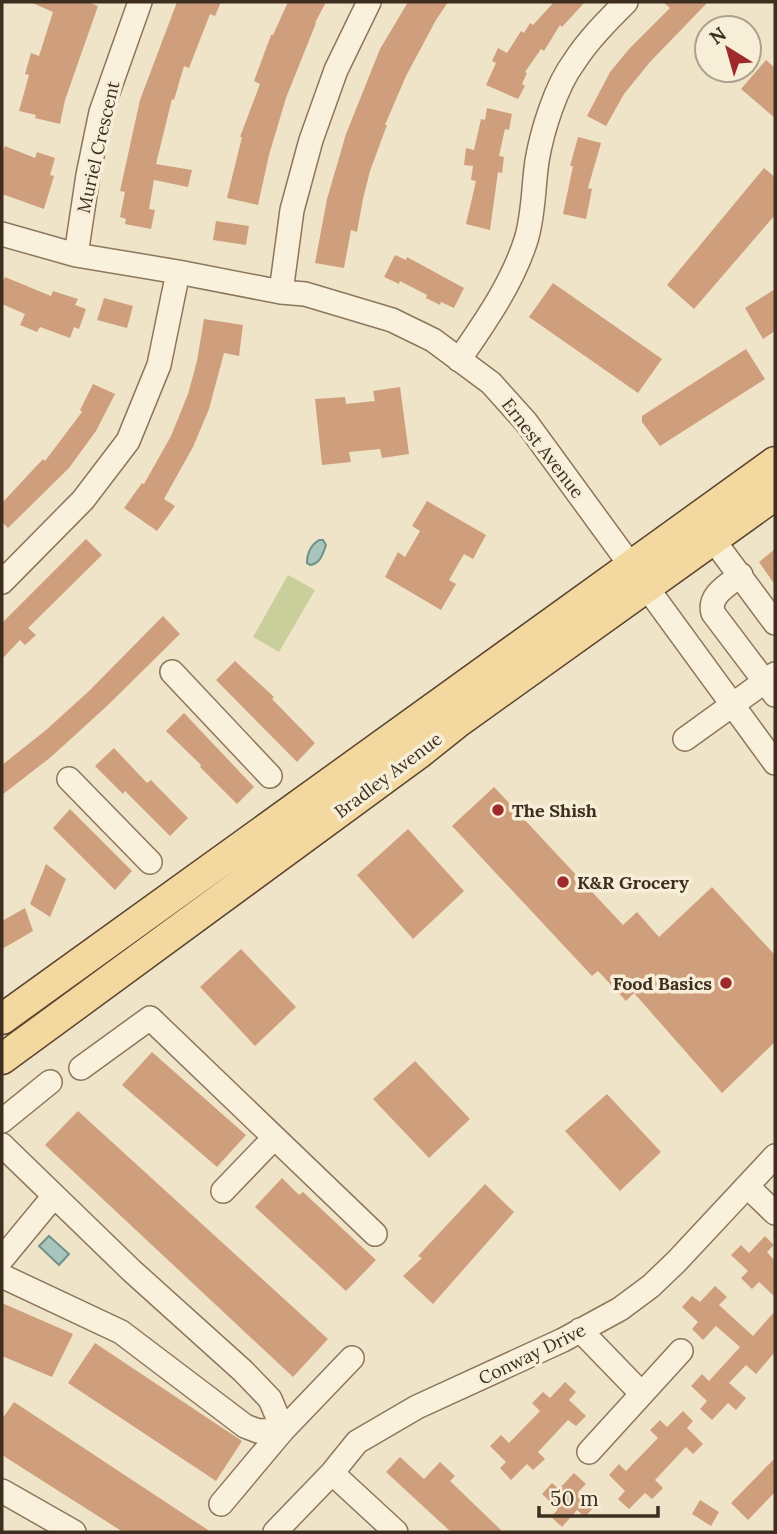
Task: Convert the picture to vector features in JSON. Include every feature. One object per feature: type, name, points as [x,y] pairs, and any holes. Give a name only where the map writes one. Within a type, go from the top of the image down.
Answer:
[{"type":"main road","name":"Bradley Avenue","points":[[2,1059],[418,754],[775,462]]},
{"type":"main road","name":"Bradley Avenue","points":[[2,1019],[638,576],[775,495]]},
{"type":"street","name":"Muriel Crescent","points":[[76,255],[88,175],[102,113],[141,2]]},
{"type":"street","points":[[281,292],[292,210],[311,140],[336,70],[369,2]]},
{"type":"street","points":[[459,360],[498,302],[526,241],[535,200],[537,162],[547,124],[573,62],[626,2]]},
{"type":"street","name":"Ernest Avenue","points":[[2,234],[76,255],[305,294],[392,320],[433,340],[491,383],[526,422],[775,763]]},
{"type":"street","points":[[2,582],[83,500],[128,441],[159,365],[178,272]]},
{"type":"street","points":[[720,549],[775,623]]},
{"type":"street","points":[[685,739],[733,705],[772,684],[713,614],[711,608],[715,596],[741,575]]},
{"type":"street","points":[[172,673],[270,776]]},
{"type":"street","points":[[69,779],[149,862]]},
{"type":"street","points":[[81,1068],[150,1018],[375,1234]]},
{"type":"street","points":[[2,1121],[50,1082]]},
{"type":"street","points":[[223,1191],[274,1138]]},
{"type":"street","points":[[2,1145],[270,1399],[283,1430]]},
{"type":"street","name":"Conway Drive","points":[[275,1532],[332,1473],[357,1442],[417,1407],[620,1309],[651,1286],[775,1156]]},
{"type":"street","points":[[747,1186],[775,1213]]},
{"type":"street","points":[[2,1259],[54,1196]]},
{"type":"street","points":[[2,1276],[121,1332],[245,1426],[258,1431],[283,1430]]},
{"type":"street","points":[[580,1330],[642,1394]]},
{"type":"street","points":[[589,1452],[681,1351]]},
{"type":"street","points":[[222,1504],[283,1430],[352,1358]]},
{"type":"street","points":[[332,1473],[396,1532]]},
{"type":"street","points":[[2,1490],[75,1532]]},
{"type":"green space","points":[[288,575],[315,590],[279,652],[253,637]]},
{"type":"water","points":[[319,540],[323,540],[325,548],[319,561],[310,565],[307,563],[309,553]]},
{"type":"water","points":[[49,1236],[69,1254],[59,1265],[39,1246]]},
{"type":"building","points":[[30,2],[87,2],[98,6],[65,100],[60,124],[19,111],[29,75],[25,74],[31,53],[39,56],[53,12]]},
{"type":"building","points":[[177,2],[221,2],[215,16],[210,14],[189,68],[184,66],[174,100],[172,99],[156,164],[192,170],[188,187],[154,180],[149,209],[155,210],[151,229],[125,224],[126,219],[120,217],[125,192],[120,191],[140,100]]},
{"type":"building","points":[[288,2],[326,2],[286,98],[258,205],[227,198],[240,137],[260,84],[254,81],[271,35]]},
{"type":"building","points":[[408,2],[448,2],[406,76],[385,125],[370,171],[357,232],[351,230],[344,268],[315,263],[327,199],[346,134],[380,49]]},
{"type":"building","points":[[554,2],[585,2],[562,27],[560,25],[544,51],[541,49],[525,72],[527,73],[522,84],[525,86],[518,99],[486,85],[496,63],[492,61],[498,48],[507,53],[521,31],[524,33],[530,23],[533,25]]},
{"type":"building","points":[[663,2],[708,2],[696,14],[693,14],[693,18],[650,62],[624,94],[606,126],[587,116],[610,72],[670,8]]},
{"type":"building","points":[[766,60],[775,68],[775,118],[741,89],[745,84],[763,84],[763,63]]},
{"type":"building","points":[[487,108],[512,114],[509,130],[505,129],[499,156],[504,157],[502,173],[498,172],[490,230],[466,224],[476,181],[471,180],[473,166],[464,165],[466,148],[474,150],[481,119],[485,120]]},
{"type":"building","points":[[578,137],[601,143],[588,188],[592,189],[586,219],[563,214],[573,166],[570,166]]},
{"type":"building","points":[[5,146],[35,158],[37,152],[55,158],[50,175],[54,176],[44,209],[2,194],[2,155]]},
{"type":"building","points":[[764,168],[775,177],[775,215],[694,309],[667,285]]},
{"type":"building","points":[[216,221],[249,226],[246,245],[213,240]]},
{"type":"building","points":[[395,255],[406,260],[407,257],[464,288],[454,308],[441,302],[440,305],[400,281],[399,284],[384,277]]},
{"type":"building","points":[[5,277],[51,296],[53,291],[78,299],[75,305],[86,309],[79,329],[74,327],[70,338],[40,327],[37,332],[20,325],[25,314],[2,304]]},
{"type":"building","points":[[553,283],[662,359],[638,393],[529,317]]},
{"type":"building","points":[[775,289],[775,331],[763,339],[745,308]]},
{"type":"building","points":[[104,298],[133,306],[127,328],[97,320]]},
{"type":"building","points":[[204,319],[243,325],[239,356],[224,353],[209,409],[193,447],[164,499],[175,506],[157,531],[124,508],[142,483],[144,484],[171,436],[188,394]]},
{"type":"building","points":[[746,349],[765,379],[660,446],[642,422],[642,416]]},
{"type":"building","points":[[93,384],[115,394],[96,431],[69,468],[8,528],[2,522],[2,503],[43,459],[45,461],[82,412],[80,410]]},
{"type":"building","points":[[400,387],[409,454],[382,458],[380,449],[349,452],[351,462],[322,465],[315,399],[345,397],[346,404],[375,401],[373,391]]},
{"type":"building","points":[[427,501],[486,535],[473,559],[464,554],[449,580],[456,584],[441,610],[385,577],[398,552],[405,557],[420,531],[412,526]]},
{"type":"building","points":[[86,539],[102,555],[28,628],[36,635],[25,645],[20,640],[2,659],[2,623]]},
{"type":"building","points":[[775,549],[775,585],[759,562]]},
{"type":"building","points":[[163,616],[180,634],[51,757],[2,795],[2,765],[89,691]]},
{"type":"building","points":[[235,661],[274,697],[272,699],[315,743],[297,762],[216,680]]},
{"type":"building","points":[[184,713],[254,787],[237,804],[166,731]]},
{"type":"building","points":[[114,748],[147,783],[151,780],[188,818],[170,836],[125,791],[123,794],[95,766]]},
{"type":"building","points":[[494,787],[623,925],[637,912],[659,937],[712,887],[775,955],[775,1042],[722,1093],[634,993],[626,1001],[598,971],[592,976],[452,826]]},
{"type":"building","points":[[70,809],[132,871],[115,890],[53,828]]},
{"type":"building","points":[[408,829],[464,891],[413,939],[357,875]]},
{"type":"building","points":[[46,864],[66,879],[50,917],[30,904]]},
{"type":"building","points":[[25,908],[33,931],[2,949],[2,921]]},
{"type":"building","points":[[241,949],[296,1007],[255,1046],[200,987]]},
{"type":"building","points":[[152,1052],[246,1135],[217,1167],[122,1085]]},
{"type":"building","points":[[415,1061],[470,1119],[429,1158],[373,1099]]},
{"type":"building","points":[[607,1094],[661,1152],[620,1191],[565,1131]]},
{"type":"building","points":[[78,1111],[328,1339],[293,1377],[45,1145]]},
{"type":"building","points":[[282,1178],[299,1195],[303,1192],[376,1260],[346,1291],[255,1207]]},
{"type":"building","points":[[485,1184],[514,1212],[433,1304],[403,1276],[422,1258],[418,1256]]},
{"type":"building","points":[[765,1236],[774,1245],[767,1252],[775,1261],[775,1297],[759,1282],[752,1289],[741,1278],[748,1271],[731,1255],[741,1245],[749,1253]]},
{"type":"building","points":[[715,1286],[727,1297],[719,1305],[753,1336],[775,1311],[775,1352],[756,1374],[746,1365],[729,1383],[746,1398],[736,1410],[728,1403],[712,1420],[700,1409],[707,1401],[691,1386],[702,1374],[709,1381],[740,1347],[716,1326],[703,1340],[692,1329],[698,1322],[682,1307],[692,1296],[700,1302]]},
{"type":"building","points":[[2,1303],[73,1334],[52,1377],[2,1356]]},
{"type":"building","points":[[95,1343],[242,1441],[216,1481],[68,1383]]},
{"type":"building","points":[[565,1382],[576,1392],[569,1400],[586,1416],[576,1426],[568,1420],[538,1452],[545,1459],[533,1470],[527,1464],[511,1480],[500,1468],[506,1462],[490,1446],[501,1435],[509,1443],[540,1411],[532,1403],[543,1392],[550,1398]]},
{"type":"building","points":[[14,1402],[211,1532],[123,1532],[2,1455],[2,1419]]},
{"type":"building","points":[[683,1411],[693,1421],[687,1428],[703,1444],[693,1454],[686,1447],[655,1480],[663,1488],[652,1499],[645,1493],[629,1509],[618,1499],[625,1491],[609,1475],[619,1464],[626,1471],[658,1438],[650,1430],[660,1420],[667,1427]]},
{"type":"building","points":[[400,1457],[424,1479],[440,1462],[455,1476],[450,1481],[503,1532],[451,1532],[386,1472]]},
{"type":"building","points":[[775,1458],[775,1492],[748,1520],[731,1503]]},
{"type":"building","points":[[574,1473],[586,1484],[578,1492],[594,1507],[585,1517],[577,1510],[562,1527],[551,1517],[558,1509],[542,1494],[552,1483],[559,1489]]},
{"type":"building","points":[[700,1500],[719,1512],[711,1526],[692,1514]]},
{"type":"place","name":"The Shish","points":[[498,810]]},
{"type":"place","name":"K&R Grocery","points":[[563,882]]},
{"type":"place","name":"Food Basics","points":[[726,983]]}]
